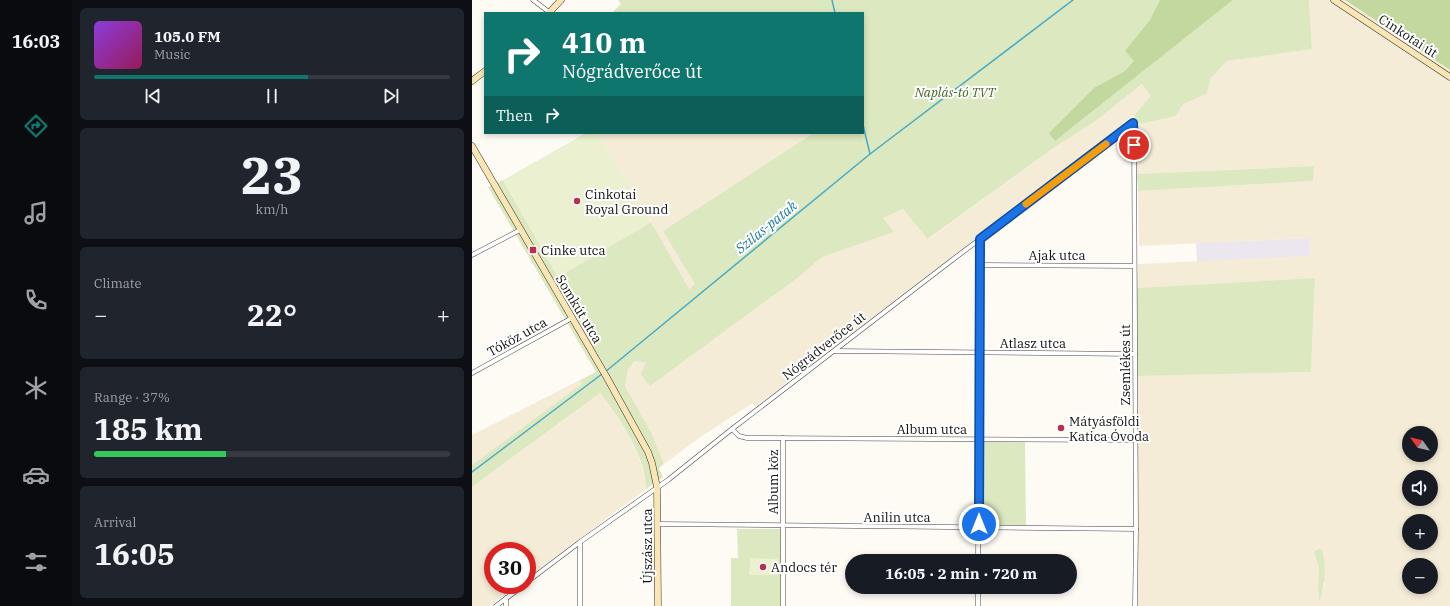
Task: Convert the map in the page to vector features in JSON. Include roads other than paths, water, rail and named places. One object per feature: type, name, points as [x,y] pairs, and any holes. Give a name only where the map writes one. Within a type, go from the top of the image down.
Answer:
[{"type":"street","points":[[533,0],[548,12]]},
{"type":"street","points":[[550,12],[561,0]]},
{"type":"street","name":"Cinkotai út","points":[[1334,0],[1450,76]]},
{"type":"street","points":[[472,81],[484,72]]},
{"type":"street","name":"Nógrádverőce út","points":[[536,575],[657,487],[1133,123]]},
{"type":"street","name":"Zsemlékes út","points":[[1133,123],[1136,529],[1135,606]]},
{"type":"street","name":"Somkút utca","points":[[472,146],[606,376],[648,452],[657,487]]},
{"type":"street","points":[[472,255],[520,230]]},
{"type":"street","points":[[978,554],[980,239]]},
{"type":"street","name":"Ajak utca","points":[[980,265],[1134,266]]},
{"type":"street","name":"Tóköz utca","points":[[472,373],[572,318]]},
{"type":"street","name":"Atlasz utca","points":[[834,351],[1135,354]]},
{"type":"street","name":"Album utca","points":[[732,429],[742,437],[1135,440]]},
{"type":"street","name":"Album köz","points":[[783,438],[783,526]]},
{"type":"street","name":"Újszász utca","points":[[657,487],[658,606]]},
{"type":"street","name":"Anilin utca","points":[[658,524],[1136,529]]},
{"type":"street","points":[[783,526],[783,606]]},
{"type":"street","points":[[580,542],[580,606]]},
{"type":"street","points":[[496,606],[512,594]]},
{"type":"street","points":[[978,594],[978,606]]},
{"type":"street","points":[[506,598],[506,606]]},
{"type":"waterway","points":[[832,0],[835,12]]},
{"type":"waterway","name":"Szilas-patak","points":[[605,372],[870,154],[1073,0]]},
{"type":"waterway","points":[[864,129],[870,154]]},
{"type":"waterway","name":"Szilas-patak","points":[[472,472],[602,374]]},
{"type":"place","name":"Cinkotai Royal Ground","points":[[577,201]]},
{"type":"place","name":"Cinke utca","points":[[533,250]]},
{"type":"place","name":"Mátyásföldi Katica Óvoda","points":[[1061,428]]},
{"type":"place","name":"Andocs tér","points":[[763,567]]},
{"type":"park label","name":"Naplás-tó TVT","points":[[955,92]]}]
